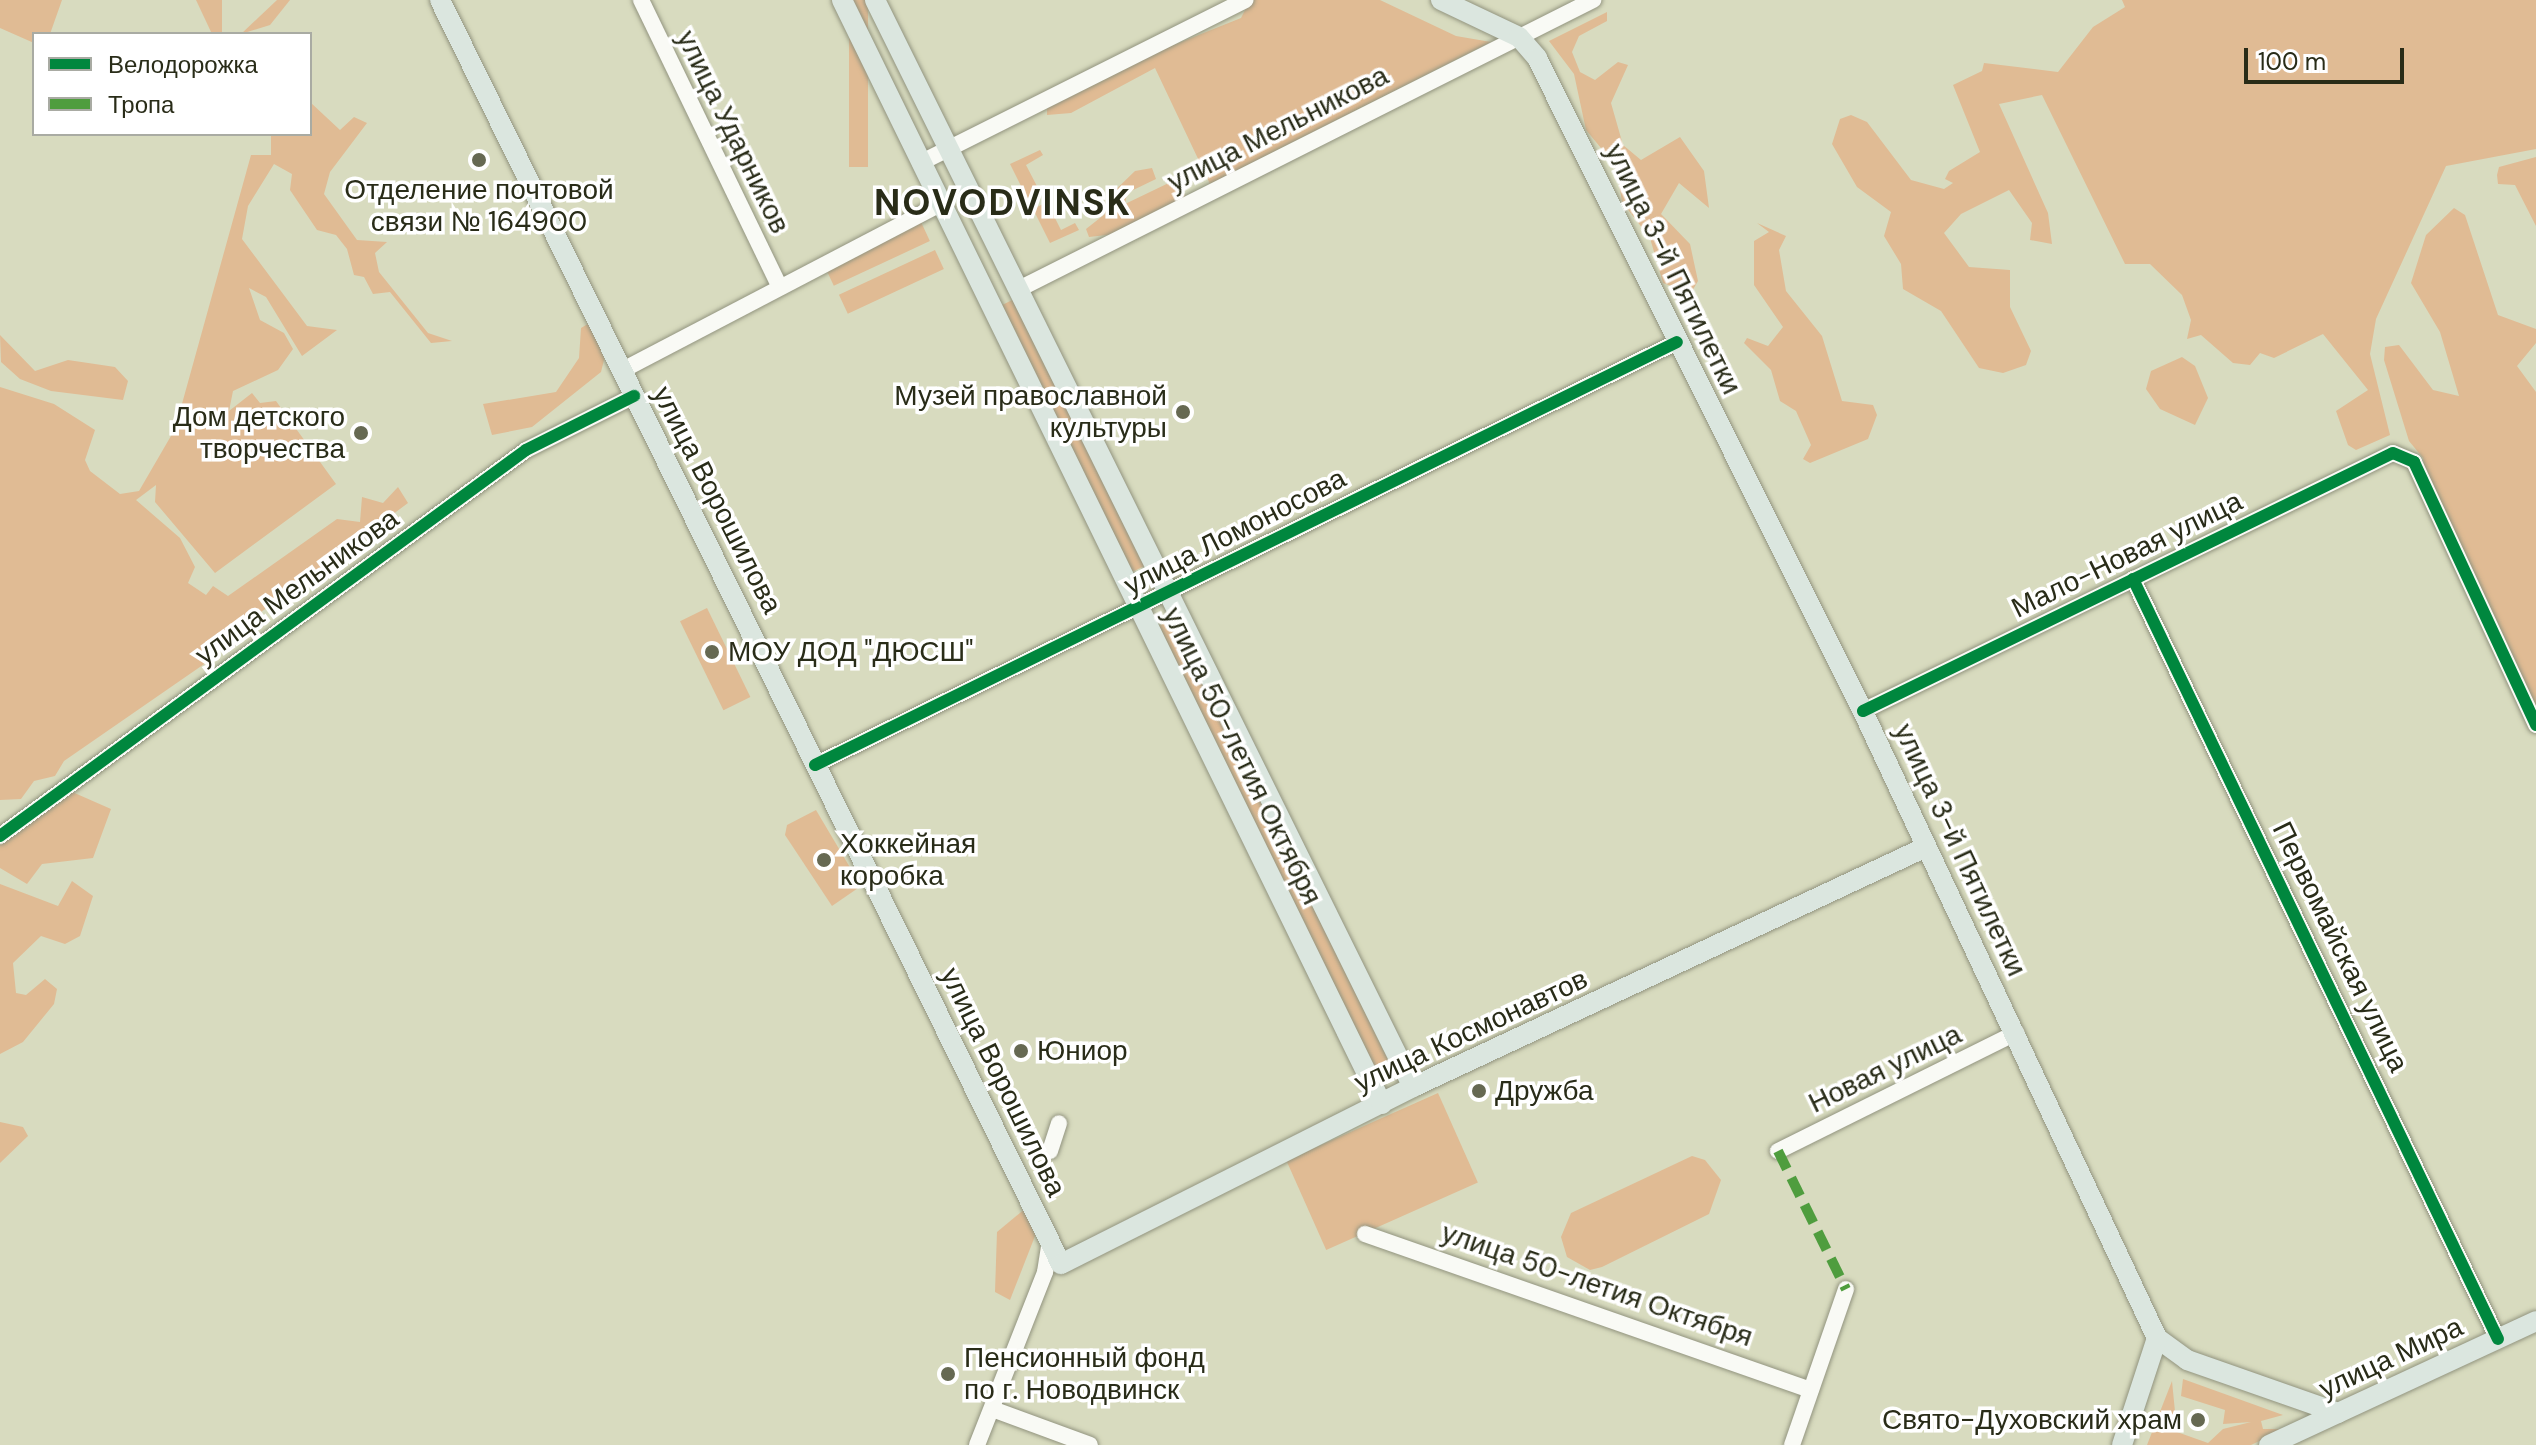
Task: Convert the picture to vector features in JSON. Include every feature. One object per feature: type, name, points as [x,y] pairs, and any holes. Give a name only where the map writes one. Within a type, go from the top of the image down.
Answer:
[{"type":"main road","name":"улица Ворошилова","points":[[440,0],[1050,1241],[1053,1268]]},
{"type":"main road","name":"улица 50-летия Октября","points":[[842,0],[1382,1104]]},
{"type":"main road","name":"улица 50-летия Октября","points":[[875,0],[1413,1087]]},
{"type":"main road","name":"улица 3-й Пятилетки","points":[[1441,0],[1519,37],[1537,58],[1863,711],[1924,848],[2016,1033],[2157,1338]]},
{"type":"main road","name":"улица Космонавтов","points":[[1053,1268],[1413,1087],[1924,848]]},
{"type":"main road","name":"улица Мира","points":[[2269,1445],[2536,1321]]},
{"type":"main road","points":[[2122,1445],[2157,1338],[2187,1360],[2338,1413]]},
{"type":"street","name":"улица Ударников","points":[[641,0],[779,286]]},
{"type":"street","points":[[920,163],[1246,0]]},
{"type":"street","name":"улица Мельникова","points":[[1019,289],[1593,0]]},
{"type":"street","points":[[621,371],[940,204]]},
{"type":"street","name":"улица Ломоносова","points":[[815,765],[1139,609],[1169,590],[1677,342]]},
{"type":"street","name":"улица Мельникова","points":[[0,836],[526,450],[634,396]]},
{"type":"street","name":"Мало-Новая улица","points":[[1863,711],[2384,455],[2414,462],[2536,725]]},
{"type":"street","name":"Первомайская улица","points":[[2133,579],[2498,1339]]},
{"type":"street","name":"Новая улица","points":[[1778,1151],[2016,1033]]},
{"type":"street","points":[[1050,1151],[1059,1123]]},
{"type":"street","name":"улица 50-летия Октября","points":[[1365,1234],[1810,1390]]},
{"type":"street","points":[[977,1445],[995,1410],[1053,1268]]},
{"type":"street","points":[[1792,1445],[1846,1289]]},
{"type":"street","points":[[995,1410],[1090,1445]]},
{"type":"shaded area","points":[[0,0],[62,0],[51,32],[32,32],[32,42],[0,28]]},
{"type":"shaded area","points":[[196,0],[222,0],[222,32],[211,32]]},
{"type":"shaded area","points":[[277,0],[290,0],[270,25],[243,32]]},
{"type":"shaded area","points":[[849,0],[868,0],[868,167],[849,167]]},
{"type":"shaded area","points":[[1250,0],[1380,0],[1456,36],[1491,42],[1210,184],[1155,68],[1071,113],[1047,115],[1047,108],[1156,52],[1241,18]]},
{"type":"shaded area","points":[[2122,0],[2536,0],[2536,149],[2446,166],[2376,319],[2370,354],[2390,435],[2356,450],[2348,445],[2336,411],[2368,390],[2323,334],[2274,358],[2260,353],[2250,365],[2233,363],[2201,335],[2187,339],[2191,320],[2182,295],[2150,264],[2125,264],[2042,95],[1999,104],[2048,213],[2052,244],[2030,240],[2032,223],[2009,190],[1961,214],[1944,233],[1969,267],[2010,270],[2010,307],[2031,351],[2026,365],[2003,373],[1979,368],[1941,311],[1903,289],[1901,264],[1884,236],[1891,212],[1857,187],[1832,144],[1840,119],[1851,115],[1867,122],[1911,180],[1944,189],[1953,183],[1945,179],[1949,171],[1980,152],[1953,85],[1982,71],[1984,63],[2058,72],[2093,27],[2125,7]]},
{"type":"shaded area","points":[[1607,12],[1607,21],[1579,36],[1572,52],[1580,72],[1595,80],[1618,62],[1628,65],[1611,103],[1623,145],[1641,160],[1680,137],[1704,171],[1709,208],[1679,183],[1661,214],[1690,244],[1698,281],[1691,293],[1663,283],[1650,238],[1622,202],[1616,166],[1586,130],[1574,74],[1549,41]]},
{"type":"shaded area","points":[[312,104],[340,130],[354,117],[367,123],[330,172],[324,194],[357,240],[387,242],[375,253],[379,272],[428,333],[452,341],[431,343],[390,292],[373,294],[364,277],[354,275],[347,249],[336,235],[317,230],[290,190],[292,174],[274,164],[248,206],[242,239],[307,326],[337,330],[302,356],[266,297],[249,288],[260,320],[284,333],[293,349],[278,370],[233,391],[229,411],[252,393],[260,403],[276,401],[336,484],[215,573],[155,502],[156,485],[136,500],[180,538],[195,567],[188,583],[206,595],[213,586],[228,596],[337,519],[360,522],[362,497],[383,503],[398,487],[408,503],[241,627],[210,660],[64,761],[55,776],[34,781],[21,799],[0,800],[0,387],[54,404],[95,430],[85,460],[90,471],[120,494],[139,491],[175,429],[251,155],[271,155],[271,136],[312,136]]},
{"type":"shaded area","points":[[1040,150],[1043,155],[1026,165],[1040,192],[1027,198],[1010,164]]},
{"type":"shaded area","points":[[2536,157],[2536,226],[2515,185],[2498,184],[2497,175],[2499,167]]},
{"type":"shaded area","points":[[1152,168],[1156,179],[1127,193],[1125,204],[1177,179],[1187,199],[1124,233],[1089,237],[1086,229],[1105,214],[1106,199],[1135,171]]},
{"type":"shaded area","points":[[1047,202],[1061,230],[1075,223],[1079,230],[1050,243],[1033,209]]},
{"type":"shaded area","points":[[2454,208],[2465,215],[2498,315],[2536,329],[2536,343],[2517,366],[2536,392],[2536,711],[2426,479],[2423,458],[2409,441],[2384,360],[2385,347],[2399,345],[2433,390],[2459,396],[2440,332],[2411,283],[2426,235]]},
{"type":"shaded area","points":[[921,222],[930,241],[834,286],[825,267]]},
{"type":"shaded area","points":[[1757,223],[1786,236],[1779,250],[1786,291],[1822,336],[1842,401],[1873,405],[1877,415],[1868,439],[1810,463],[1803,459],[1811,445],[1796,411],[1780,401],[1771,370],[1744,343],[1747,338],[1768,346],[1783,327],[1754,285],[1754,241],[1769,232]]},
{"type":"shaded area","points":[[935,250],[944,269],[848,314],[839,295]]},
{"type":"shaded area","points":[[1014,299],[1149,564],[1133,572],[998,307]]},
{"type":"shaded area","points":[[591,322],[607,348],[601,372],[532,427],[492,435],[483,404],[556,392],[579,358],[581,328]]},
{"type":"shaded area","points":[[0,335],[35,371],[68,360],[115,367],[128,381],[123,400],[51,391],[20,379],[1,362]]},
{"type":"shaded area","points":[[2182,357],[2195,366],[2208,398],[2195,425],[2160,409],[2146,389],[2151,371]]},
{"type":"shaded area","name":"МОУ ДОД \"ДЮСШ\"","points":[[707,608],[750,697],[723,710],[680,621]]},
{"type":"shaded area","points":[[1173,619],[1394,1072],[1377,1080],[1156,627]]},
{"type":"shaded area","points":[[70,791],[111,809],[93,858],[42,864],[27,884],[0,868],[0,844]]},
{"type":"shaded area","name":"Хоккейная коробка","points":[[816,810],[861,886],[832,906],[785,835],[787,825]]},
{"type":"shaded area","points":[[72,881],[93,896],[80,936],[65,944],[41,936],[13,963],[16,993],[26,995],[45,979],[57,989],[54,1004],[23,1042],[0,1054],[0,884],[58,906]]},
{"type":"shaded area","points":[[1438,1093],[1478,1183],[1326,1250],[1286,1161]]},
{"type":"shaded area","points":[[0,1122],[23,1127],[28,1136],[0,1163]]},
{"type":"shaded area","points":[[1692,1156],[1705,1160],[1721,1180],[1709,1214],[1602,1267],[1590,1270],[1567,1257],[1561,1237],[1571,1213]]},
{"type":"shaded area","points":[[1026,1208],[1037,1231],[1010,1300],[995,1292],[997,1232]]},
{"type":"shaded area","points":[[2183,1379],[2283,1415],[2261,1421],[2263,1429],[2285,1429],[2251,1445],[2147,1445],[2172,1381],[2177,1432],[2208,1443],[2223,1429],[2251,1422],[2223,1424],[2225,1410],[2181,1396]]},
{"type":"marked path","points":[[1778,1151],[1846,1289]]},
{"type":"cycle path","points":[[815,765],[1677,342]]},
{"type":"cycle path","points":[[0,836],[526,450],[634,396]]},
{"type":"cycle path","points":[[1863,711],[2393,453],[2414,462],[2536,725]]},
{"type":"cycle path","points":[[2133,579],[2498,1339]]},
{"type":"place","name":"Отделение почтовой связи № 164900","points":[[479,160]]},
{"type":"place","name":"Музей православной культуры","points":[[1183,412]]},
{"type":"place","name":"Дом детского творчества","points":[[361,433]]},
{"type":"place","name":"МОУ ДОД \"ДЮСШ\"","points":[[712,652]]},
{"type":"place","name":"Хоккейная коробка","points":[[824,860]]},
{"type":"place","name":"Юниор","points":[[1021,1051]]},
{"type":"place","name":"Дружба","points":[[1479,1091]]},
{"type":"place","name":"Пенсионный фонд по г. Новодвинск","points":[[948,1374]]},
{"type":"place","name":"Свято-Духовский храм","points":[[2198,1420]]},
{"type":"district","name":"NOVODVINSK","points":[[1003,203]]}]
